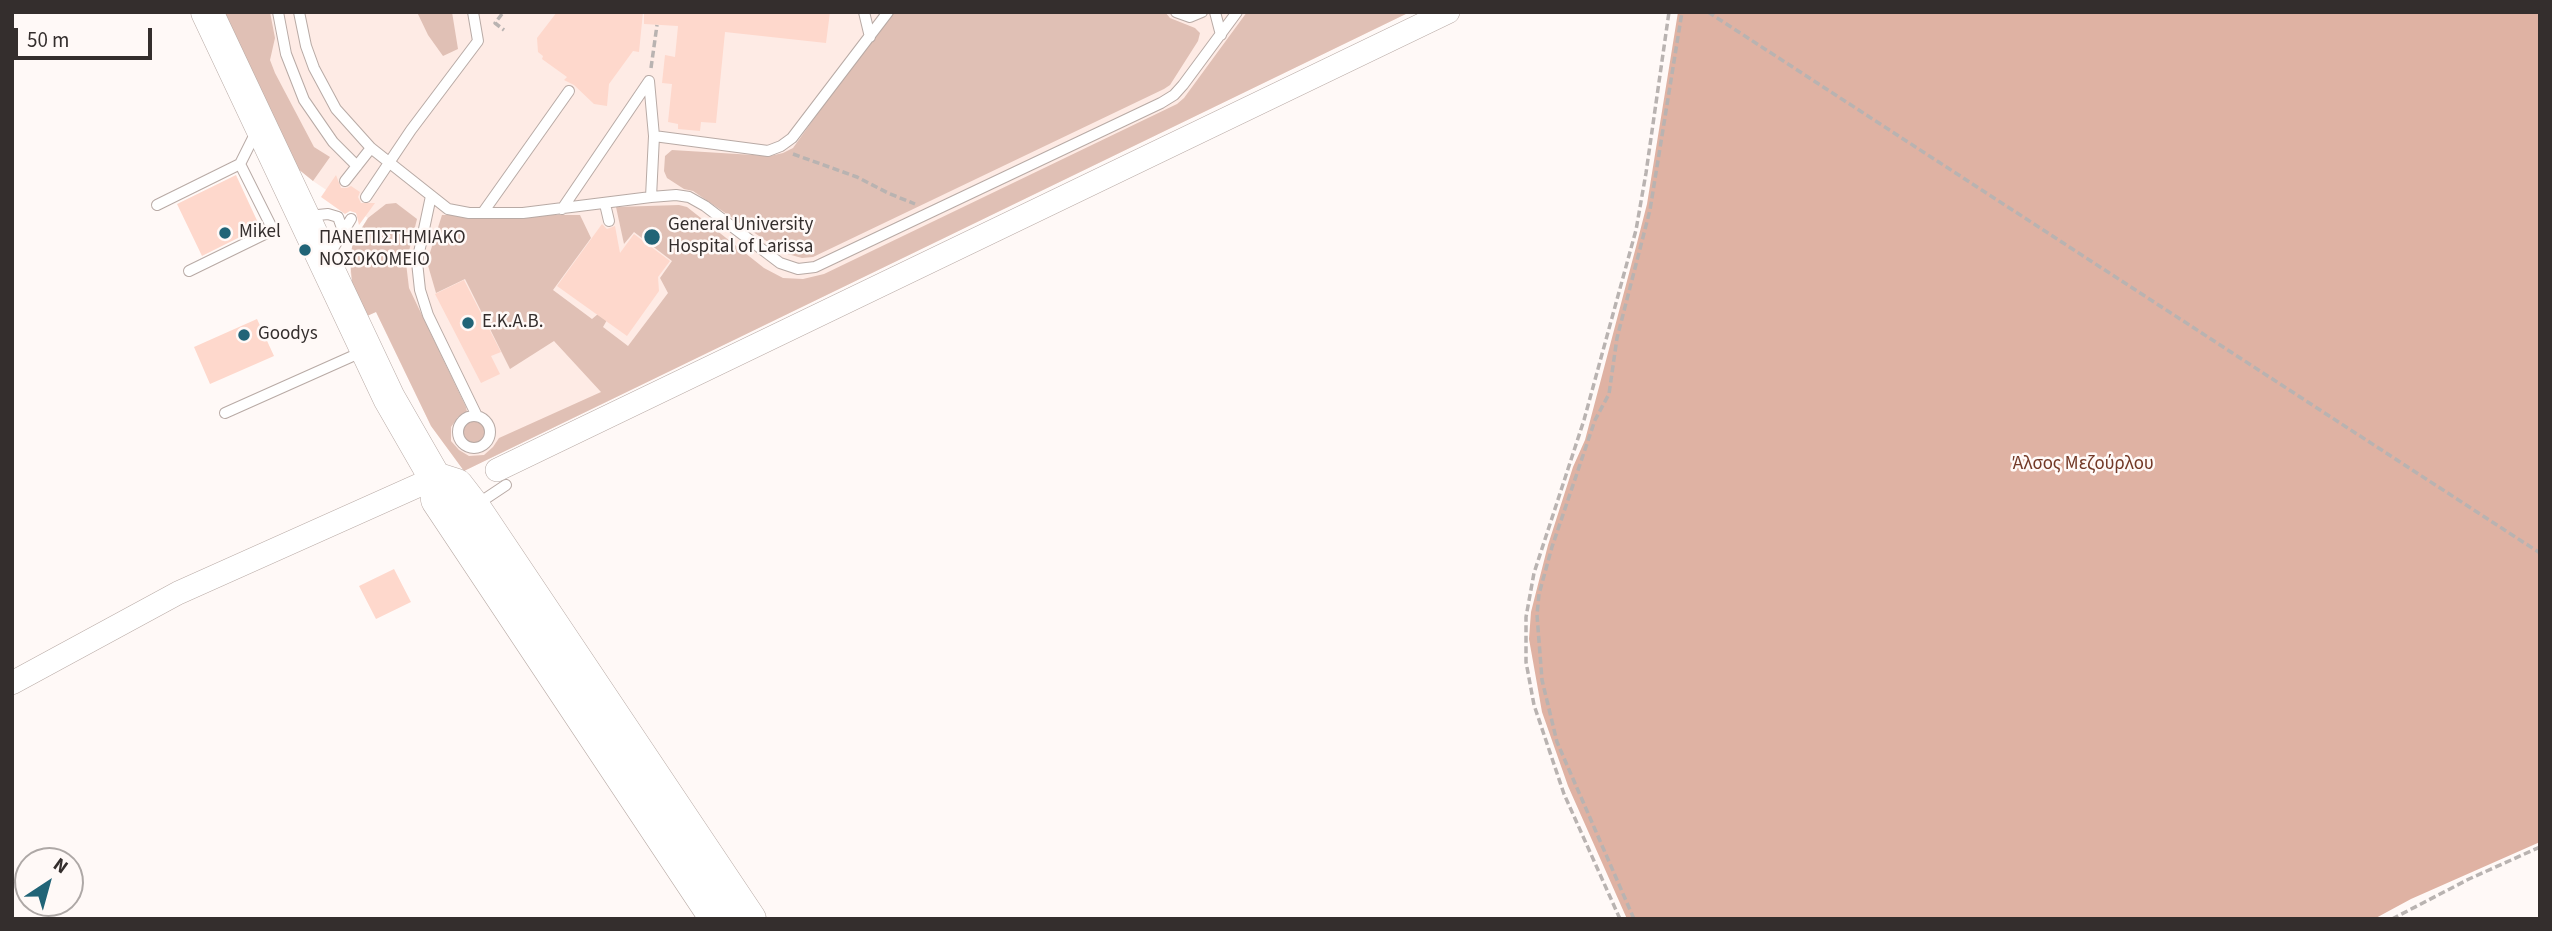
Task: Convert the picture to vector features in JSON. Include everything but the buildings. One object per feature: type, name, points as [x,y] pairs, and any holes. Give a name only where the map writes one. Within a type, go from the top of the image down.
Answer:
[{"type":"street","points":[[207,12],[260,124],[318,214],[331,271],[388,398],[435,478],[438,500],[716,919]]},
{"type":"street","points":[[501,477],[1448,12]]},
{"type":"street","points":[[12,683],[178,593],[435,478],[457,485],[750,919]]},
{"type":"lane","points":[[278,12],[286,54],[304,100],[333,142],[357,166]]},
{"type":"lane","points":[[299,12],[306,46],[324,89],[351,128],[371,148],[448,209],[469,213],[523,214],[651,197],[690,197],[780,263],[798,270],[815,267],[1161,103],[1183,85],[1237,12]]},
{"type":"lane","points":[[366,197],[388,162],[478,41],[473,12]]},
{"type":"lane","points":[[864,12],[870,37]]},
{"type":"lane","points":[[654,136],[768,151],[774,149],[792,138],[888,12]]},
{"type":"lane","points":[[1176,12],[1190,17],[1202,12]]},
{"type":"lane","points":[[1215,12],[1221,35]]},
{"type":"lane","points":[[649,80],[654,136],[651,197]]},
{"type":"lane","points":[[562,209],[649,80]]},
{"type":"lane","points":[[484,212],[569,91]]},
{"type":"lane","points":[[156,205],[240,164],[260,124]]},
{"type":"lane","points":[[345,181],[371,148]]},
{"type":"lane","points":[[189,271],[273,230],[240,164]]},
{"type":"lane","points":[[431,196],[417,262],[420,290],[428,315],[477,416]]},
{"type":"lane","points":[[606,204],[609,221]]},
{"type":"lane","points":[[318,214],[338,218],[341,234]]},
{"type":"lane","points":[[331,271],[331,254],[351,219]]},
{"type":"lane","points":[[225,413],[367,350]]},
{"type":"lane","points":[[474,507],[501,477]]},
{"type":"path","points":[[1620,919],[1564,794],[1535,705],[1526,662],[1526,617],[1534,573],[1584,420],[1636,230],[1669,12]]},
{"type":"path","points":[[1633,919],[1557,742],[1542,680],[1537,615],[1539,594],[1552,547],[1595,420],[1609,394],[1616,338],[1652,199],[1682,12]]},
{"type":"path","points":[[1708,12],[2540,552]]},
{"type":"path","points":[[502,14],[495,23],[503,30]]},
{"type":"path","points":[[649,80],[657,25]]},
{"type":"path","points":[[774,149],[857,177],[888,194],[932,211]]},
{"type":"path","points":[[2392,919],[2469,879],[2540,847]]},
{"type":"shaded area","name":"General University Hospital of Larissa","points":[[218,12],[1410,12],[464,471],[431,426],[376,312],[367,316],[350,273],[353,242],[368,218],[292,164]]},
{"type":"shaded area","points":[[219,12],[270,12],[275,38],[270,60],[275,73],[314,147],[330,157],[313,181],[292,164]]},
{"type":"shaded area","points":[[417,12],[452,12],[458,49],[443,56],[428,35]]},
{"type":"shaded area","points":[[890,12],[1165,12],[1170,18],[1195,28],[1200,33],[1198,41],[1170,85],[1164,89],[813,257],[802,258],[784,253],[693,191],[684,189],[667,178],[664,171],[665,156],[672,150],[770,156],[793,148]]},
{"type":"shaded area","points":[[1247,12],[1410,12],[464,471],[431,426],[376,312],[367,316],[352,284],[350,258],[353,242],[368,218],[386,204],[396,203],[417,219],[406,263],[409,288],[466,407],[467,412],[458,417],[451,427],[451,441],[469,456],[484,455],[499,438],[601,392],[554,341],[510,369],[465,279],[436,293],[427,262],[442,215],[580,215],[591,238],[553,290],[592,319],[598,314],[607,320],[603,327],[628,346],[668,293],[660,278],[672,261],[634,232],[624,244],[616,207],[687,207],[764,268],[783,278],[803,279],[824,274],[1177,104]]},
{"type":"shaded area","points":[[474,420],[483,423],[486,432],[483,441],[474,444],[465,441],[462,432],[465,423]]},
{"type":"green space","name":"Άλσος Μεζούρλου","points":[[1678,12],[2540,12],[2540,842],[2411,899],[2374,919],[1627,919],[1568,786],[1542,712],[1529,639],[1531,612],[1548,545],[1573,467],[1585,440],[1647,204]]},
{"type":"place","name":"Mikel","points":[[225,233]]},
{"type":"place","name":"General University Hospital of Larissa","points":[[652,237]]},
{"type":"place","name":"ΠΑΝΕΠΙΣΤΗΜΙΑΚΟ ΝΟΣΟΚΟΜΕΙΟ","points":[[305,250]]},
{"type":"place","name":"E.K.A.B.","points":[[468,323]]},
{"type":"place","name":"Goodys","points":[[244,335]]}]
